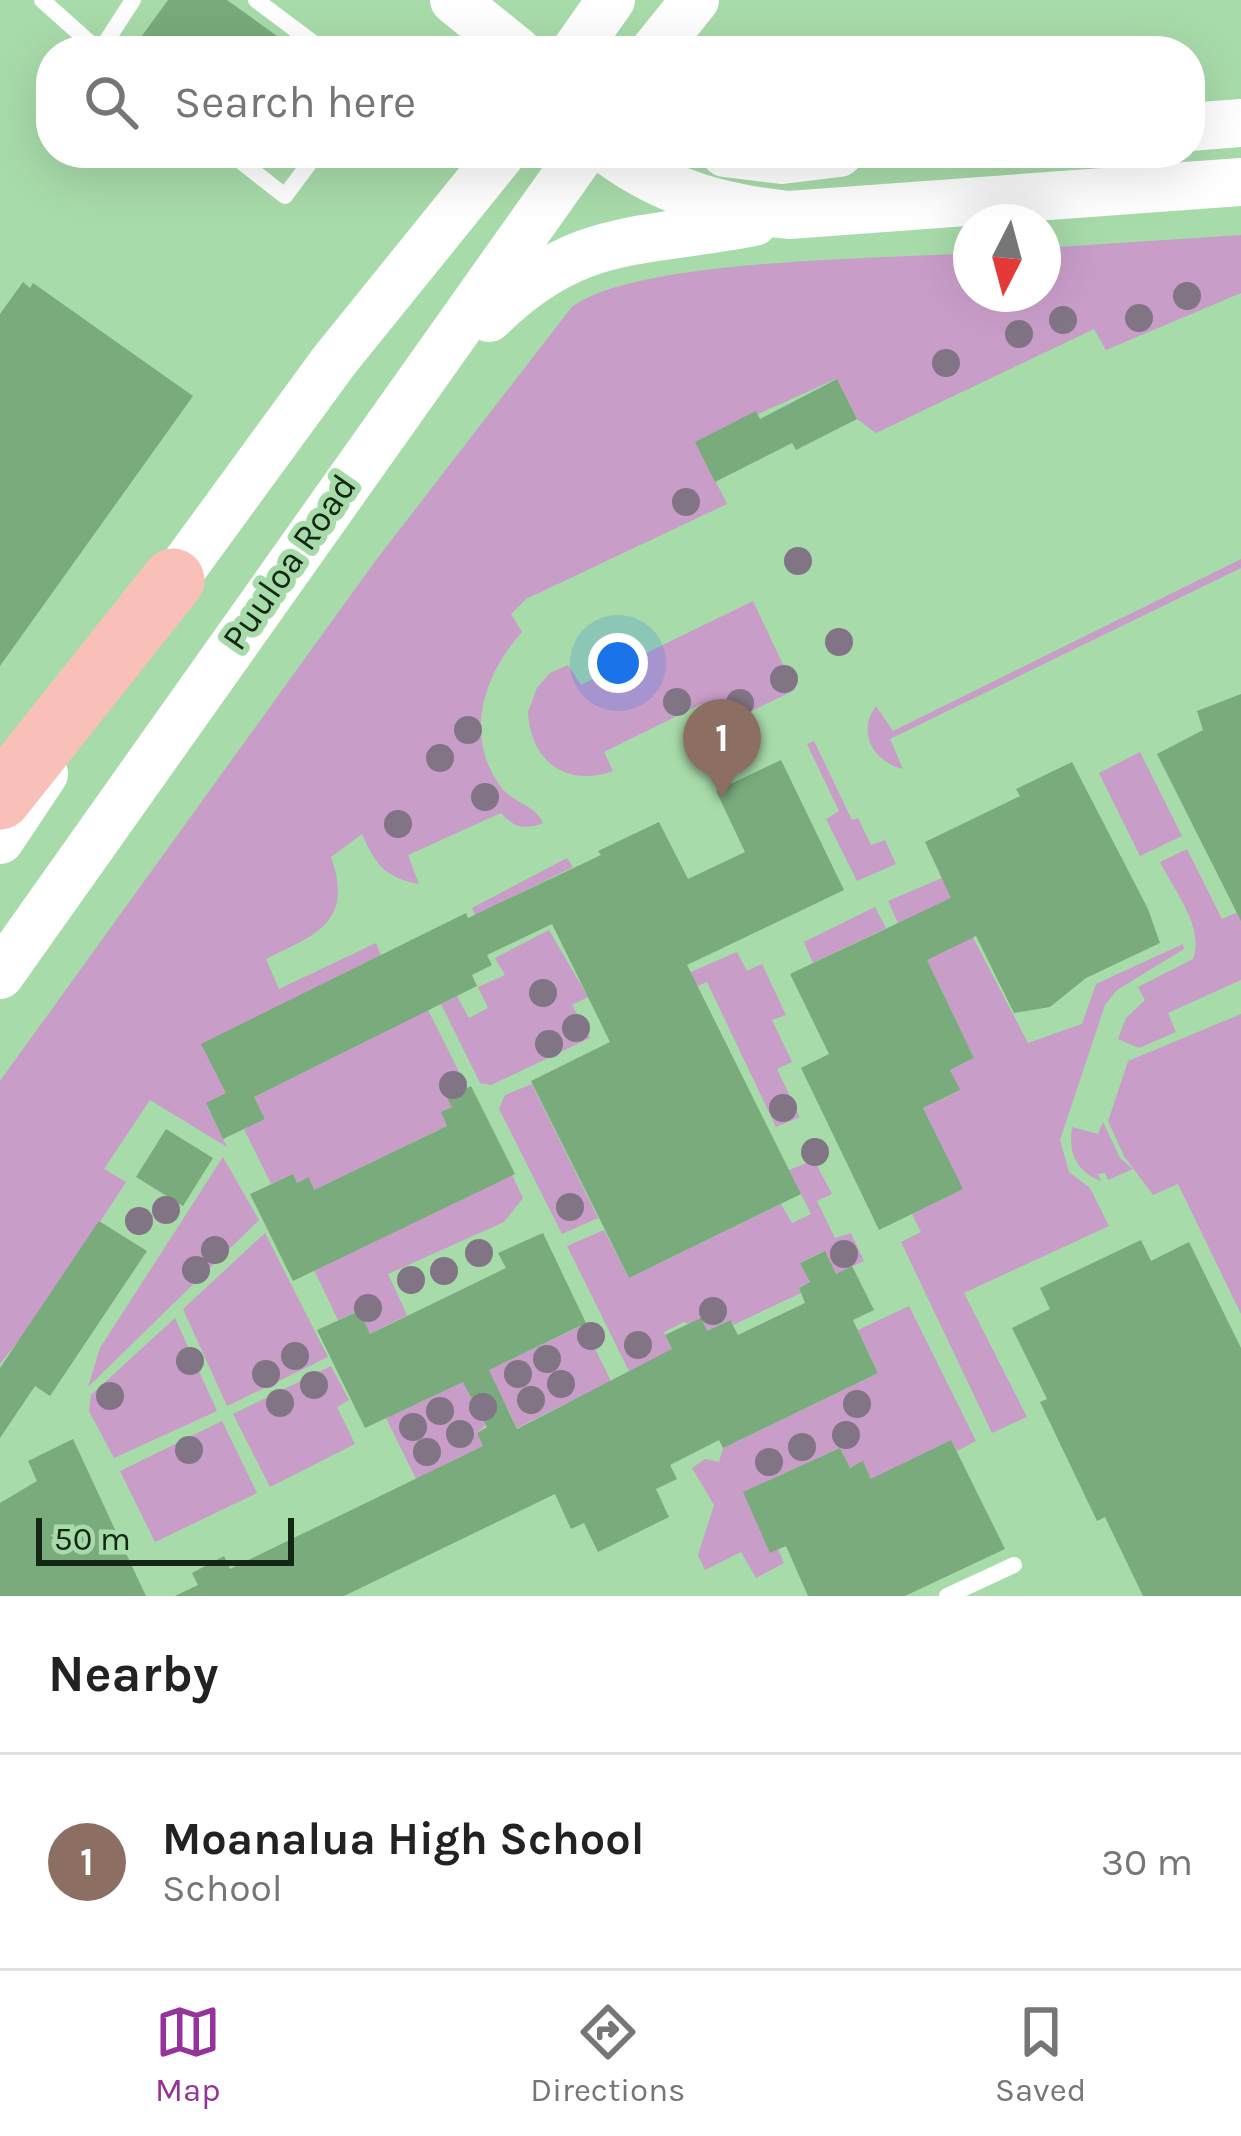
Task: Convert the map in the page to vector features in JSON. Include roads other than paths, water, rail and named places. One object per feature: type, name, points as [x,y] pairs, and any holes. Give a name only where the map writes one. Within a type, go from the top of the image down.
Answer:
[{"type":"highway","points":[[0,798],[173,580]]},
{"type":"main road","points":[[439,0],[469,36]]},
{"type":"main road","points":[[454,0],[498,36]]},
{"type":"main road","points":[[586,36],[611,0]]},
{"type":"main road","points":[[666,36],[694,1]]},
{"type":"main road","points":[[694,1],[700,36]]},
{"type":"main road","points":[[1205,126],[1241,123]]},
{"type":"main road","points":[[334,361],[450,168]]},
{"type":"main road","points":[[0,840],[173,580],[334,361],[490,168]]},
{"type":"main road","name":"Puuloa Road","points":[[0,975],[571,168]]},
{"type":"main road","points":[[636,168],[675,191],[734,209],[789,215]]},
{"type":"main road","points":[[406,400],[506,301],[561,260],[593,247],[789,215],[1241,182]]},
{"type":"lane","points":[[42,0],[83,36]]},
{"type":"lane","points":[[110,36],[133,0]]},
{"type":"lane","points":[[256,0],[303,36]]},
{"type":"lane","points":[[249,168],[285,196],[306,168]]},
{"type":"lane","points":[[946,1596],[1014,1564]]},
{"type":"place","name":"Moanalua High School","points":[[722,798]]}]
